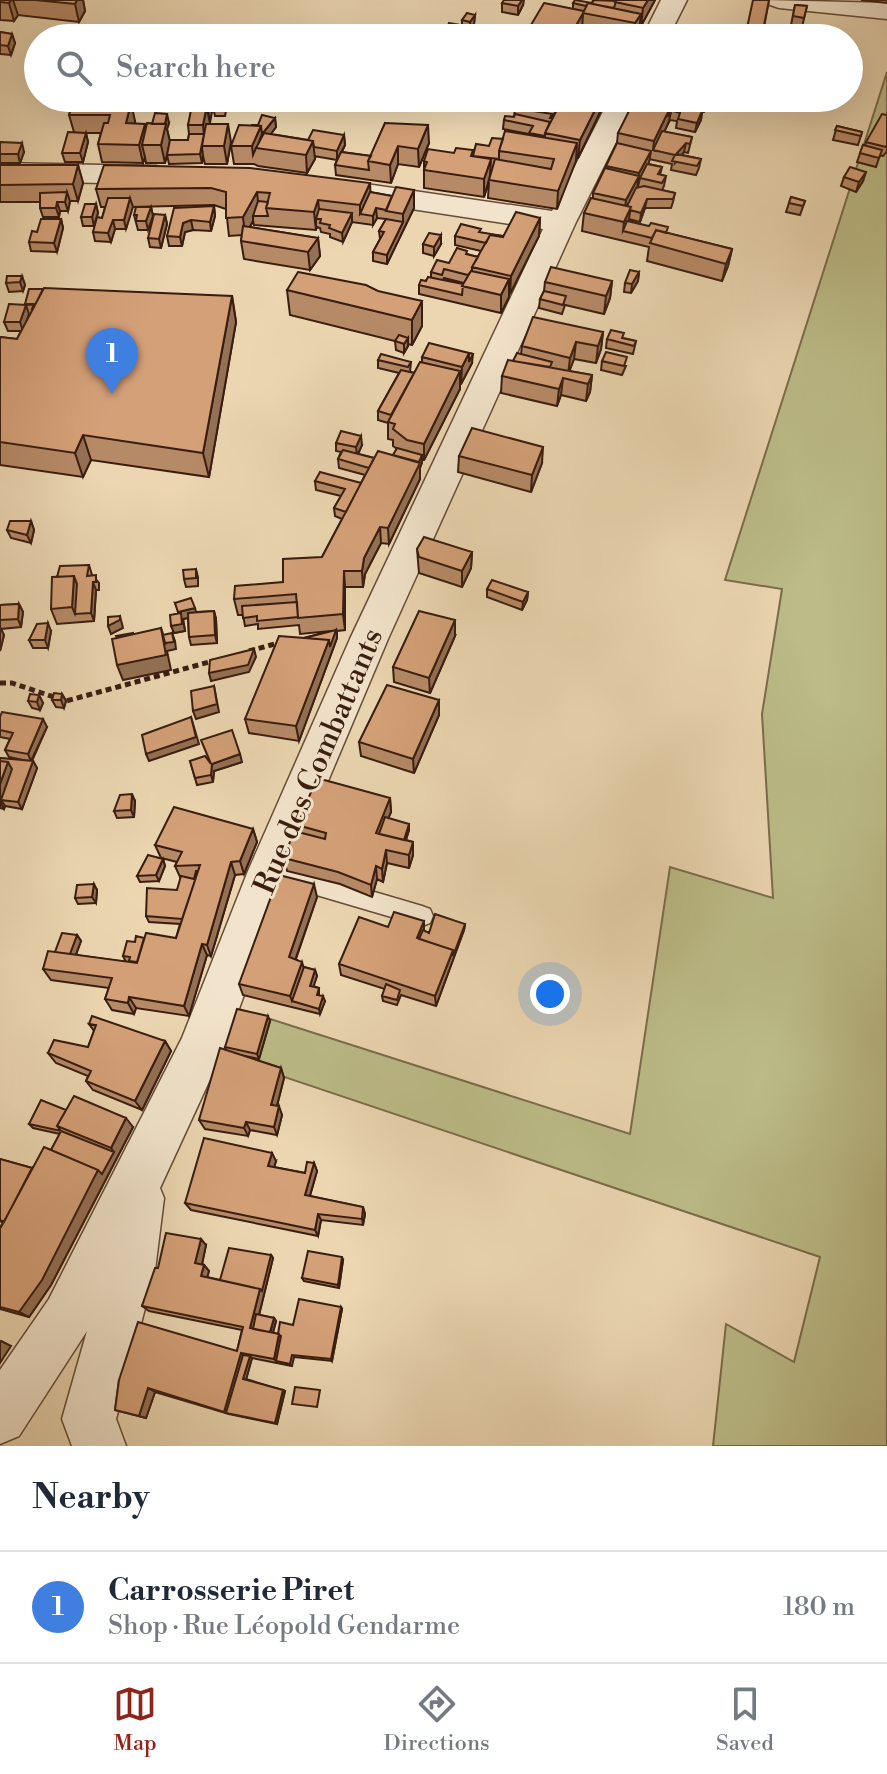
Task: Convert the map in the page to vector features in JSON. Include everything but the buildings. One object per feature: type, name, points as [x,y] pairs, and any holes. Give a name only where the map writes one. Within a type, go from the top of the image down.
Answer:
[{"type":"street","points":[[662,24],[674,0]]},
{"type":"street","points":[[779,0],[887,11]]},
{"type":"street","name":"Rue des Combattants","points":[[0,1417],[67,1317],[201,1049],[269,871],[369,639],[561,222],[617,112]]},
{"type":"street","points":[[0,172],[192,176]]},
{"type":"street","points":[[328,187],[561,222]]},
{"type":"street","points":[[99,1446],[89,1419],[130,1270],[142,1172]]},
{"type":"lane","points":[[269,871],[422,916]]},
{"type":"path","points":[[241,653],[285,642]]},
{"type":"path","points":[[0,683],[12,683],[66,701],[227,657]]},
{"type":"green space","points":[[887,72],[887,1446],[713,1446],[726,1324],[794,1362],[820,1257],[225,1057],[239,1009],[630,1134],[670,867],[773,898],[762,714],[782,589],[725,580]]},
{"type":"place","name":"Carrosserie Piret","points":[[112,394]]}]
